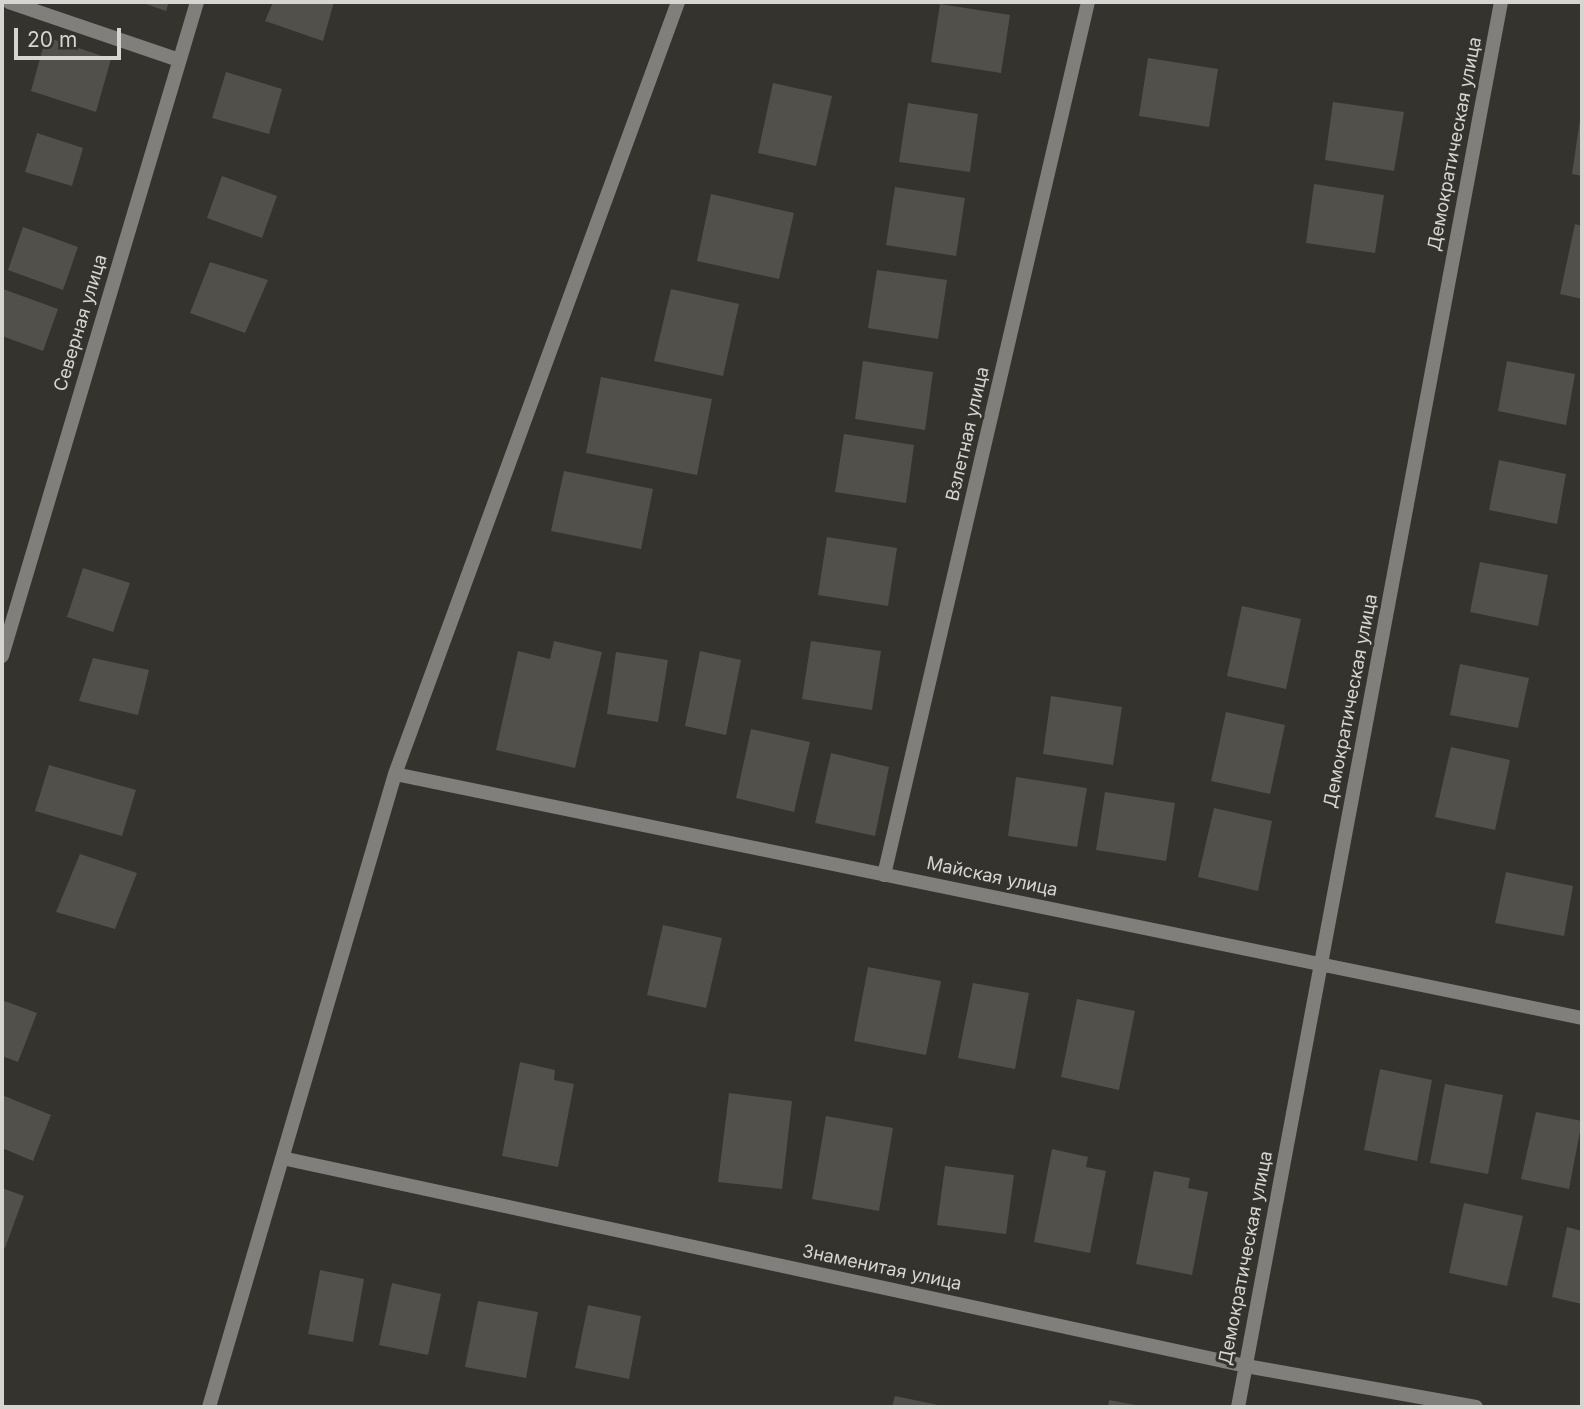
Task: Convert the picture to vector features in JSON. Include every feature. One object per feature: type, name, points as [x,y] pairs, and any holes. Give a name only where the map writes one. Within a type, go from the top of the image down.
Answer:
[{"type":"street","points":[[9,2],[179,60]]},
{"type":"street","name":"Северная улица","points":[[2,656],[197,2]]},
{"type":"street","points":[[209,1407],[395,774],[678,2]]},
{"type":"street","name":"Взлетная улица","points":[[884,875],[1088,2]]},
{"type":"street","name":"Демократическая улица","points":[[1238,1407],[1501,2]]},
{"type":"street","name":"Майская улица","points":[[395,774],[1582,1018]]},
{"type":"street","name":"Знаменитая улица","points":[[282,1158],[1246,1366],[1476,1407]]},
{"type":"building","points":[[140,2],[169,2],[166,11]]},
{"type":"building","points":[[273,2],[334,2],[323,41],[265,21]]},
{"type":"building","points":[[940,4],[1010,15],[1001,73],[931,62]]},
{"type":"building","points":[[46,37],[111,59],[96,112],[31,91]]},
{"type":"building","points":[[1148,58],[1218,69],[1209,127],[1139,116]]},
{"type":"building","points":[[226,72],[282,89],[269,134],[212,118]]},
{"type":"building","points":[[773,83],[832,96],[816,166],[758,153]]},
{"type":"building","points":[[1333,102],[1404,112],[1394,171],[1325,160]]},
{"type":"building","points":[[908,103],[978,114],[970,172],[899,162]]},
{"type":"building","points":[[1582,113],[1582,176],[1572,174]]},
{"type":"building","points":[[37,133],[83,148],[72,186],[25,172]]},
{"type":"building","points":[[222,176],[277,196],[262,238],[207,218]]},
{"type":"building","points":[[1314,184],[1384,195],[1375,253],[1306,243]]},
{"type":"building","points":[[895,187],[965,198],[956,256],[886,245]]},
{"type":"building","points":[[711,194],[794,213],[779,279],[697,261]]},
{"type":"building","points":[[1575,224],[1582,226],[1582,299],[1560,294]]},
{"type":"building","points":[[23,227],[78,247],[63,290],[8,270]]},
{"type":"building","points":[[210,262],[268,280],[245,333],[190,313]]},
{"type":"building","points":[[877,270],[947,280],[938,339],[868,328]]},
{"type":"building","points":[[3,289],[58,309],[43,351],[2,336]]},
{"type":"building","points":[[671,289],[739,304],[723,376],[654,361]]},
{"type":"building","points":[[863,361],[933,372],[925,430],[855,419]]},
{"type":"building","points":[[1507,361],[1575,374],[1566,425],[1498,411]]},
{"type":"building","points":[[601,377],[712,399],[697,475],[586,453]]},
{"type":"building","points":[[844,434],[914,445],[906,503],[835,492]]},
{"type":"building","points":[[1499,460],[1566,474],[1557,524],[1489,510]]},
{"type":"building","points":[[564,471],[653,489],[641,549],[551,531]]},
{"type":"building","points":[[827,537],[897,548],[888,606],[818,595]]},
{"type":"building","points":[[1480,562],[1548,575],[1538,626],[1470,612]]},
{"type":"building","points":[[83,568],[130,583],[113,632],[67,617]]},
{"type":"building","points":[[1242,606],[1301,619],[1286,689],[1227,676]]},
{"type":"building","points":[[554,641],[602,652],[575,768],[496,750],[518,651],[550,659]]},
{"type":"building","points":[[811,641],[881,651],[872,710],[802,699]]},
{"type":"building","points":[[700,651],[741,660],[726,735],[685,726]]},
{"type":"building","points":[[616,652],[668,660],[658,722],[607,714]]},
{"type":"building","points":[[93,658],[149,670],[138,715],[79,701]]},
{"type":"building","points":[[1460,664],[1529,678],[1518,728],[1450,715]]},
{"type":"building","points":[[1051,696],[1122,707],[1113,765],[1043,754]]},
{"type":"building","points":[[1226,712],[1285,725],[1270,794],[1211,781]]},
{"type":"building","points":[[751,729],[810,742],[794,812],[736,798]]},
{"type":"building","points":[[1451,747],[1510,760],[1495,830],[1435,817]]},
{"type":"building","points":[[831,753],[889,767],[875,836],[815,823]]},
{"type":"building","points":[[49,765],[136,790],[122,836],[35,811]]},
{"type":"building","points":[[1016,777],[1087,788],[1077,847],[1008,836]]},
{"type":"building","points":[[1105,792],[1175,803],[1166,861],[1096,850]]},
{"type":"building","points":[[1214,808],[1272,821],[1258,891],[1198,877]]},
{"type":"building","points":[[80,854],[137,873],[115,929],[56,912]]},
{"type":"building","points":[[1506,872],[1573,886],[1564,936],[1495,923]]},
{"type":"building","points":[[663,925],[722,938],[706,1008],[647,995]]},
{"type":"building","points":[[868,967],[941,981],[926,1055],[854,1041]]},
{"type":"building","points":[[973,983],[1029,993],[1015,1069],[958,1058]]},
{"type":"building","points":[[1077,999],[1135,1011],[1119,1090],[1061,1077]]},
{"type":"building","points":[[2,1000],[37,1013],[18,1062],[2,1056]]},
{"type":"building","points":[[520,1062],[555,1070],[554,1080],[574,1084],[558,1167],[502,1156]]},
{"type":"building","points":[[1380,1069],[1432,1080],[1417,1161],[1364,1150]]},
{"type":"building","points":[[1445,1084],[1503,1095],[1488,1174],[1430,1163]]},
{"type":"building","points":[[729,1093],[792,1101],[782,1189],[718,1182]]},
{"type":"building","points":[[2,1095],[51,1115],[33,1161],[2,1148]]},
{"type":"building","points":[[1536,1112],[1582,1121],[1569,1189],[1521,1179]]},
{"type":"building","points":[[826,1116],[893,1128],[879,1211],[812,1199]]},
{"type":"building","points":[[1052,1149],[1088,1157],[1086,1167],[1106,1171],[1090,1253],[1034,1242]]},
{"type":"building","points":[[945,1166],[1014,1175],[1006,1234],[937,1225]]},
{"type":"building","points":[[1154,1171],[1190,1178],[1188,1188],[1208,1192],[1192,1275],[1136,1264]]},
{"type":"building","points":[[2,1188],[24,1196],[5,1248],[2,1247]]},
{"type":"building","points":[[1464,1203],[1523,1216],[1507,1286],[1449,1273]]},
{"type":"building","points":[[1567,1227],[1582,1231],[1582,1304],[1552,1297]]},
{"type":"building","points":[[320,1270],[364,1279],[353,1342],[308,1334]]},
{"type":"building","points":[[392,1283],[441,1294],[428,1355],[379,1345]]},
{"type":"building","points":[[478,1301],[538,1312],[526,1378],[465,1367]]},
{"type":"building","points":[[588,1305],[641,1316],[629,1379],[575,1368]]},
{"type":"building","points":[[895,1396],[943,1406],[943,1407],[892,1407]]},
{"type":"building","points":[[1109,1400],[1141,1406],[1141,1407],[1108,1407]]}]
